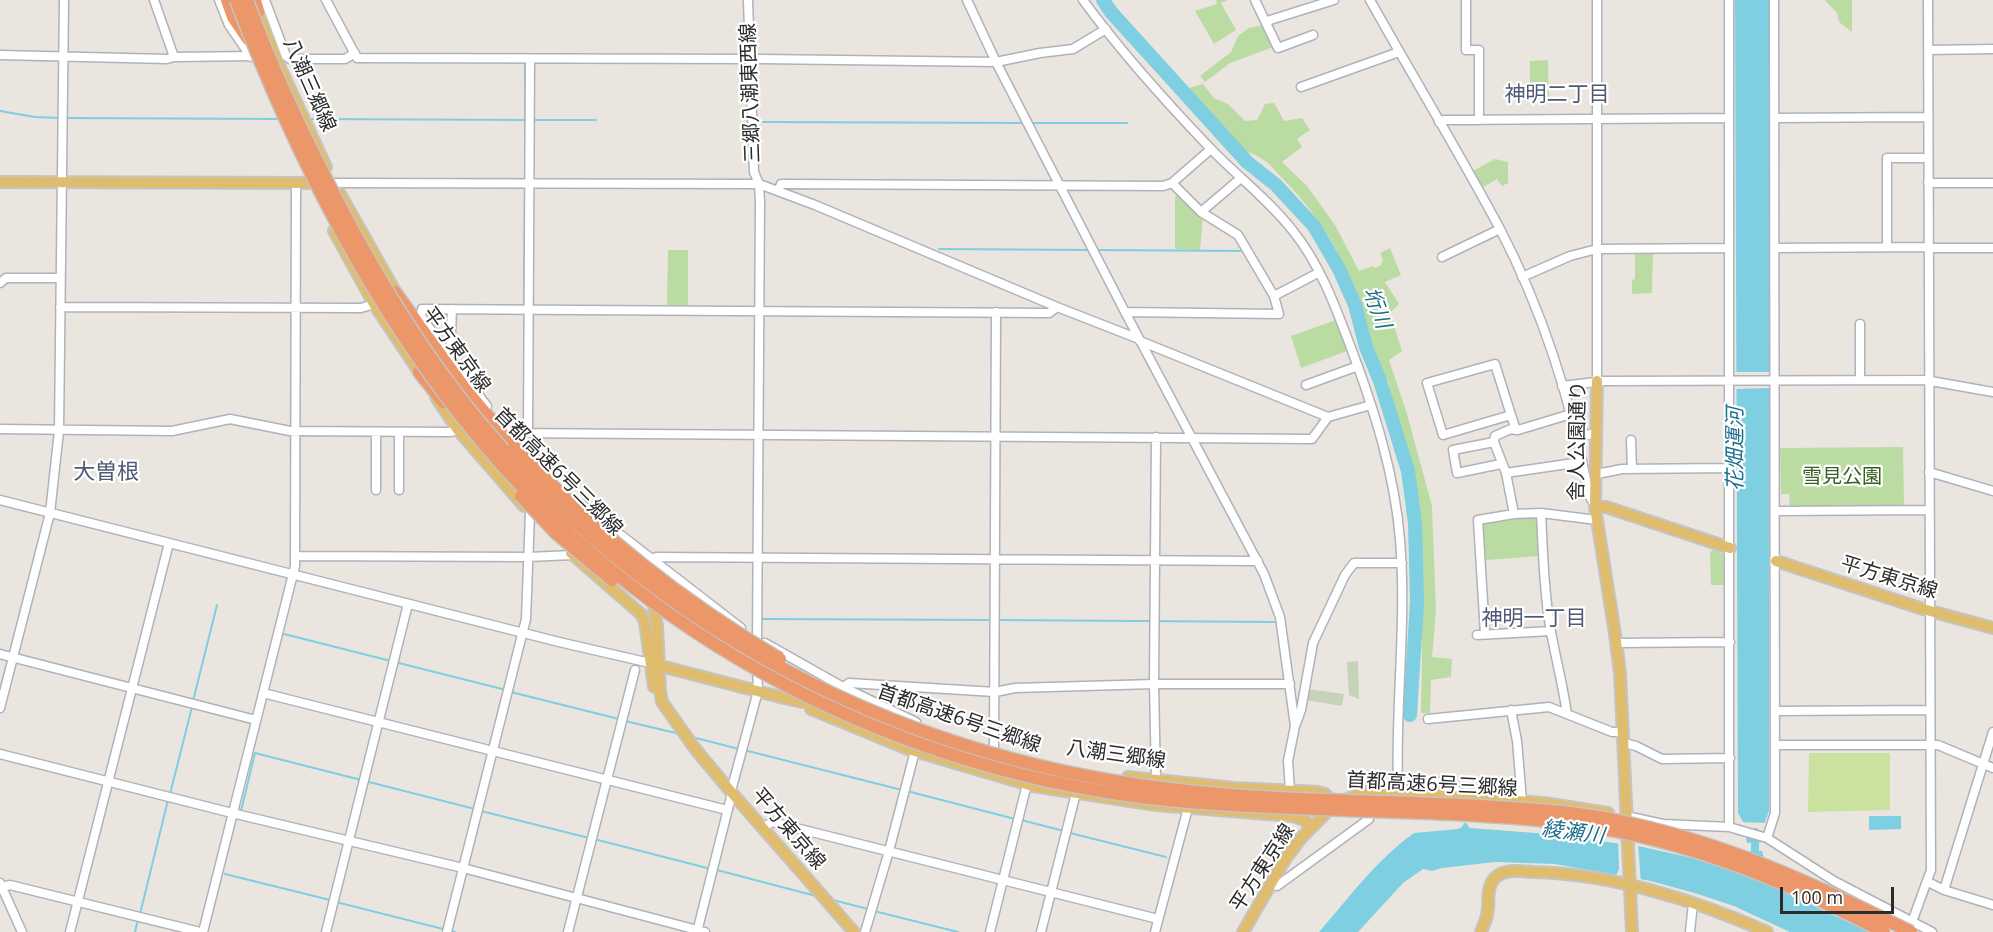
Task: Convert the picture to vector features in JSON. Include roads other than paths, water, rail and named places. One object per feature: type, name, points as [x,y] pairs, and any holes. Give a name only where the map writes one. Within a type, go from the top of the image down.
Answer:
[{"type":"highway","points":[[227,0],[233,17],[248,39]]},
{"type":"highway","name":"首都高速6号三郷線","points":[[235,0],[270,87],[339,229],[378,297],[414,353],[466,423],[538,502],[628,583],[696,632],[799,693],[910,740],[958,756],[1039,778],[1083,787],[1173,801],[1532,819],[1641,836],[1687,848],[1778,881],[1884,932]]},
{"type":"highway","name":"首都高速6号三郷線","points":[[247,0],[279,84],[320,169],[355,235],[437,368],[515,461],[576,521],[614,555],[670,598],[735,643],[881,716],[1006,759],[1075,775],[1155,787],[1264,797],[1534,810],[1612,819],[1687,837],[1737,853],[1912,927]]},
{"type":"highway","points":[[395,292],[417,312],[466,390],[514,447],[545,480],[614,544],[726,627],[814,679],[861,701],[881,716]]},
{"type":"highway","points":[[419,372],[495,468],[557,534],[591,564],[700,644],[734,664],[799,693]]},
{"type":"main road","name":"八潮三郷線","points":[[235,0],[253,56],[311,183]]},
{"type":"main road","name":"八潮三郷線","points":[[255,4],[276,59],[334,183]]},
{"type":"main road","points":[[0,182],[334,183]]},
{"type":"main road","name":"平方東京線","points":[[311,183],[374,304],[458,430],[530,513],[573,555],[641,614],[645,622],[654,664],[658,703],[666,720],[696,750],[854,932]]},
{"type":"main road","name":"平方東京線","points":[[334,183],[395,292],[427,342],[474,407],[497,435],[555,488],[592,531],[640,570],[651,589],[657,626],[654,664]]},
{"type":"main road","name":"舎人公園通り","points":[[1597,381],[1595,507],[1617,644],[1632,932]]},
{"type":"main road","points":[[1595,507],[1606,507],[1730,548]]},
{"type":"main road","name":"平方東京線","points":[[1776,561],[1993,628]]},
{"type":"main road","name":"八潮三郷線","points":[[654,664],[788,699],[925,726],[994,749],[1080,770],[1234,788],[1322,793],[1335,804]]},
{"type":"main road","name":"八潮三郷線","points":[[788,699],[915,751],[1027,784],[1075,793],[1188,808],[1298,817],[1311,826]]},
{"type":"main road","points":[[1231,812],[1234,788]]},
{"type":"main road","name":"平方東京線","points":[[1243,932],[1291,850],[1311,826],[1335,804],[1348,797],[1371,791],[1398,789],[1465,798],[1567,805],[1626,816]]},
{"type":"main road","points":[[1255,814],[1335,804]]},
{"type":"main road","points":[[1481,932],[1487,914],[1489,887],[1493,879],[1503,873],[1551,872],[1630,883],[1730,915],[1767,932]]},
{"type":"street","points":[[0,708],[50,513],[59,431],[60,183],[64,0]]},
{"type":"street","points":[[154,0],[174,57]]},
{"type":"street","points":[[219,0],[228,25],[253,56]]},
{"type":"street","points":[[265,0],[286,56],[290,59],[345,58],[355,53]]},
{"type":"street","points":[[326,0],[357,58],[996,62],[1073,49],[1106,29]]},
{"type":"street","name":"三郷八潮東西線","points":[[700,931],[731,792],[758,690],[759,184],[754,172],[748,59],[748,0]]},
{"type":"street","points":[[967,0],[996,62],[1125,312],[1258,561],[1280,617],[1290,684],[1294,726],[1288,761],[1290,791]]},
{"type":"street","points":[[1083,0],[1167,102],[1210,149],[1292,230],[1309,253],[1358,366],[1392,482],[1402,563],[1396,751],[1398,789]]},
{"type":"street","points":[[1255,0],[1278,48],[1313,35]]},
{"type":"street","points":[[1267,21],[1334,0]]},
{"type":"street","points":[[1466,0],[1466,50],[1479,50],[1479,120]]},
{"type":"street","name":"舎人公園通り","points":[[1597,381],[1598,0]]},
{"type":"street","points":[[1729,0],[1730,758],[1734,828]]},
{"type":"street","points":[[1765,838],[1775,813],[1774,0]]},
{"type":"street","points":[[1912,927],[1931,870],[1928,0]]},
{"type":"street","points":[[1374,1],[1399,52],[1500,229],[1522,277],[1562,386],[1589,495],[1595,507]]},
{"type":"street","points":[[1928,50],[1993,49]]},
{"type":"street","points":[[1301,87],[1399,52]]},
{"type":"street","points":[[0,56],[166,59],[253,56]]},
{"type":"street","points":[[528,433],[530,59]]},
{"type":"street","points":[[1774,118],[1928,117]]},
{"type":"street","points":[[1439,122],[1444,120],[1729,118]]},
{"type":"street","points":[[777,190],[781,184],[1163,186],[1172,183],[1210,149]]},
{"type":"street","points":[[1887,247],[1887,158],[1928,158]]},
{"type":"street","points":[[1201,212],[1241,178]]},
{"type":"street","points":[[22,932],[1,885],[10,885],[201,932],[296,556],[296,183]]},
{"type":"street","points":[[334,183],[759,184],[1328,417],[1371,405]]},
{"type":"street","points":[[1125,312],[1280,314],[1274,296],[1238,235],[1201,212],[1172,183]]},
{"type":"street","points":[[1928,183],[1993,183]]},
{"type":"street","points":[[1442,257],[1500,229]]},
{"type":"street","points":[[1522,277],[1570,256],[1597,249],[1729,248]]},
{"type":"street","points":[[1774,248],[1993,248]]},
{"type":"street","points":[[1274,296],[1318,273]]},
{"type":"street","points":[[0,283],[6,278],[60,278]]},
{"type":"street","points":[[60,307],[361,308],[374,304]]},
{"type":"street","points":[[417,312],[452,309],[528,309],[1049,313],[1057,307]]},
{"type":"street","points":[[450,357],[452,309]]},
{"type":"street","points":[[417,312],[555,488],[757,639],[843,687],[925,726]]},
{"type":"street","points":[[994,749],[996,312]]},
{"type":"street","points":[[1860,324],[1860,380]]},
{"type":"street","points":[[1510,415],[1443,435],[1427,383],[1495,364],[1516,430]]},
{"type":"street","points":[[1306,386],[1358,366]]},
{"type":"street","points":[[1562,386],[1597,381],[1929,380],[1993,392]]},
{"type":"street","points":[[510,433],[1312,439],[1328,417]]},
{"type":"street","points":[[1571,417],[1578,429],[1587,435],[1596,433]]},
{"type":"street","points":[[1514,514],[1506,473],[1494,442],[1495,436],[1501,432],[1571,417]]},
{"type":"street","points":[[0,429],[172,431],[230,419],[296,432],[450,432],[458,430]]},
{"type":"street","points":[[376,432],[376,490]]},
{"type":"street","points":[[399,432],[399,490]]},
{"type":"street","points":[[1156,437],[1154,684],[1156,780]]},
{"type":"street","points":[[1630,440],[1632,469]]},
{"type":"street","points":[[1494,442],[1453,450],[1457,472],[1501,464]]},
{"type":"street","points":[[1506,473],[1581,462]]},
{"type":"street","points":[[1597,474],[1632,469],[1730,468]]},
{"type":"street","points":[[1929,472],[1993,491]]},
{"type":"street","points":[[0,500],[654,664]]},
{"type":"street","points":[[1776,511],[1929,510]]},
{"type":"street","points":[[447,932],[526,619],[530,513]]},
{"type":"street","points":[[1541,513],[1543,560],[1551,631],[1567,714]]},
{"type":"street","points":[[1551,631],[1481,634],[1478,520],[1514,514],[1541,513],[1597,520]]},
{"type":"street","points":[[70,932],[169,543]]},
{"type":"street","points":[[296,556],[528,557],[573,555]]},
{"type":"street","points":[[651,560],[656,557],[758,557],[1258,561]]},
{"type":"street","points":[[1294,726],[1301,711],[1313,643],[1345,575],[1354,563],[1402,563]]},
{"type":"street","points":[[326,932],[408,604]]},
{"type":"street","points":[[1617,644],[1730,642]]},
{"type":"street","points":[[0,654],[256,720]]},
{"type":"street","points":[[568,932],[635,670]]},
{"type":"street","points":[[843,687],[849,683],[995,692],[1015,688],[1154,684],[1290,684]]},
{"type":"street","points":[[263,693],[728,810]]},
{"type":"street","points":[[1428,718],[1549,707],[1612,732],[1662,759],[1730,758]]},
{"type":"street","points":[[1511,710],[1517,741],[1522,801]]},
{"type":"street","points":[[1775,711],[1930,710]]},
{"type":"street","points":[[1944,890],[1993,732]]},
{"type":"street","points":[[1775,745],[1938,745],[1993,768]]},
{"type":"street","points":[[866,932],[915,751]]},
{"type":"street","points":[[0,754],[232,813],[463,868],[700,931]]},
{"type":"street","points":[[1041,932],[1080,770]]},
{"type":"street","points":[[990,932],[1027,784]]},
{"type":"street","points":[[1270,884],[1277,886],[1369,819],[1371,791]]},
{"type":"street","points":[[1155,932],[1188,808]]},
{"type":"street","points":[[1626,816],[1663,824],[1734,828],[1765,838],[1912,927],[1932,932]]},
{"type":"street","points":[[764,827],[772,822],[1158,919]]},
{"type":"street","points":[[1928,882],[1944,890],[1993,905]]},
{"type":"street","points":[[1690,932],[1693,903]]},
{"type":"water","points":[[1735,0],[1769,0],[1769,811],[1765,822],[1763,842],[1747,843],[1743,822],[1738,813]]},
{"type":"water","points":[[1869,816],[1901,816],[1901,829],[1869,830]]},
{"type":"water","points":[[1464,823],[1470,828],[1536,833],[1638,846],[1720,867],[1726,866],[1748,851],[1762,851],[1768,866],[1778,880],[1791,891],[1823,911],[1871,932],[1790,932],[1734,906],[1651,881],[1555,864],[1495,862],[1432,871],[1423,869],[1403,883],[1358,932],[1319,932],[1376,867],[1414,833],[1458,829]]},
{"type":"waterway","name":"垳川","points":[[1103,0],[1111,12],[1247,162],[1276,185],[1314,226],[1339,269],[1355,305],[1366,347],[1380,381],[1408,471],[1415,523],[1417,601],[1410,715]]},
{"type":"waterway","points":[[525,64],[525,181]]},
{"type":"waterway","points":[[0,111],[35,117],[60,118]]},
{"type":"waterway","points":[[65,118],[282,119]]},
{"type":"waterway","points":[[308,119],[528,120]]},
{"type":"waterway","points":[[533,120],[596,120]]},
{"type":"waterway","points":[[763,122],[1025,123]]},
{"type":"waterway","points":[[1031,123],[1127,123]]},
{"type":"waterway","points":[[524,307],[525,187]]},
{"type":"waterway","points":[[939,249],[1089,250]]},
{"type":"waterway","points":[[1095,250],[1245,251]]},
{"type":"waterway","points":[[524,313],[524,370]]},
{"type":"waterway","points":[[193,701],[217,605]]},
{"type":"waterway","points":[[761,619],[991,620]]},
{"type":"waterway","points":[[997,620],[1276,622]]},
{"type":"waterway","points":[[284,634],[506,690]]},
{"type":"waterway","points":[[511,692],[619,719]]},
{"type":"waterway","points":[[170,794],[192,707]]},
{"type":"waterway","points":[[625,721],[680,734]]},
{"type":"waterway","points":[[692,737],[739,749]]},
{"type":"waterway","points":[[744,750],[902,790]]},
{"type":"waterway","points":[[241,811],[255,753],[475,809]]},
{"type":"waterway","points":[[907,791],[1015,819]]},
{"type":"waterway","points":[[140,914],[168,800]]},
{"type":"waterway","points":[[481,811],[589,838]]},
{"type":"waterway","points":[[1021,820],[1064,831]]},
{"type":"waterway","name":"花畑運河","points":[[1755,832],[1755,861]]},
{"type":"waterway","points":[[1070,833],[1166,857]]},
{"type":"waterway","points":[[594,839],[711,869]]},
{"type":"waterway","points":[[717,870],[816,896]]},
{"type":"waterway","points":[[225,874],[330,900]]},
{"type":"waterway","points":[[833,900],[868,909]]},
{"type":"waterway","points":[[336,902],[455,932]]},
{"type":"waterway","points":[[874,911],[958,932]]},
{"type":"waterway","points":[[135,932],[138,919]]},
{"type":"district","name":"神明二丁目","points":[[1557,95]]},
{"type":"district","name":"大曽根","points":[[106,473]]},
{"type":"district","name":"神明一丁目","points":[[1534,619]]},
{"type":"park label","name":"雪見公園","points":[[1842,477]]},
{"type":"water label","name":"綾瀬川","points":[[1573,833]]}]
